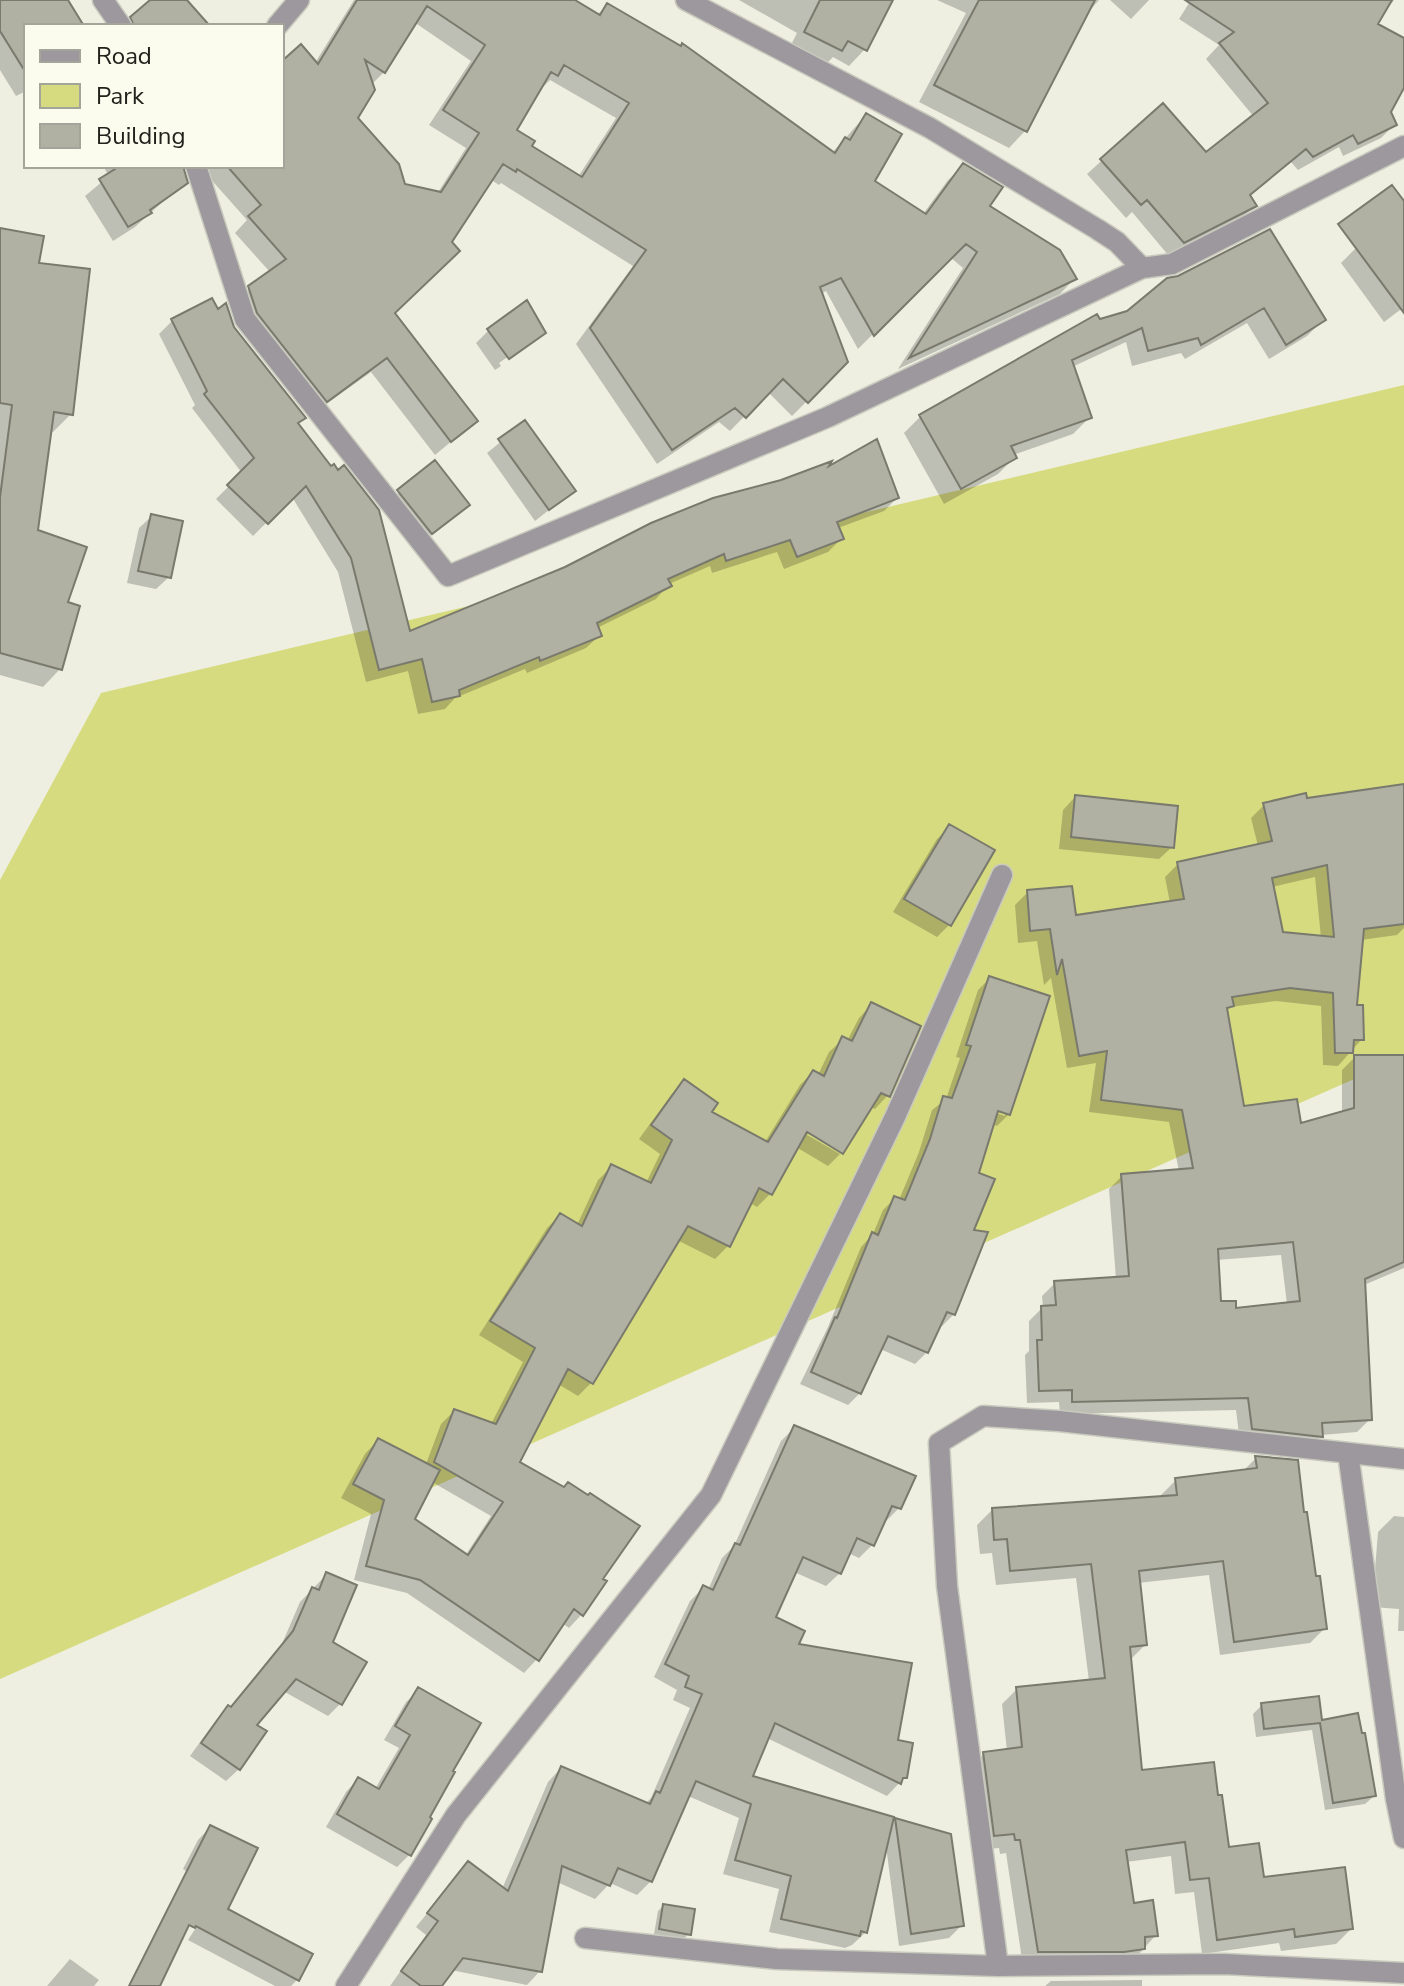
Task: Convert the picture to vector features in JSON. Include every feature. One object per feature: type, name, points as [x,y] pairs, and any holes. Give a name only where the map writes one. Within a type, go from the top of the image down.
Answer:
[{"type":"street","points":[[103,0],[120,24]]},
{"type":"street","points":[[279,24],[299,0]]},
{"type":"street","points":[[686,0],[930,128],[1117,242],[1142,268]]},
{"type":"street","points":[[197,168],[245,319],[448,576],[828,417],[1142,268],[1172,264],[1404,146]]},
{"type":"street","points":[[346,1986],[456,1815],[711,1495],[895,1117],[1002,875]]},
{"type":"street","points":[[998,1966],[947,1586],[939,1443],[983,1416],[1059,1421],[1404,1459]]},
{"type":"street","points":[[1348,1453],[1404,1838]]},
{"type":"street","points":[[585,1938],[777,1959],[998,1966],[1224,1964],[1404,1973]]},
{"type":"green space","points":[[1404,385],[1404,1057],[0,1679],[0,880],[101,693]]},
{"type":"building","points":[[0,0],[68,0],[83,24],[24,24],[24,70],[0,31]]},
{"type":"building","points":[[150,0],[187,0],[208,24],[133,24],[130,17]]},
{"type":"building","points":[[357,0],[575,0],[600,15],[607,3],[681,46],[682,43],[835,153],[845,137],[850,140],[866,113],[902,134],[875,181],[926,214],[963,163],[1003,187],[990,206],[1060,250],[1077,279],[909,358],[977,252],[966,244],[874,336],[841,278],[820,287],[848,362],[808,403],[783,379],[746,418],[735,408],[672,450],[590,328],[646,250],[517,169],[516,172],[503,164],[452,242],[460,251],[395,313],[478,421],[451,442],[387,358],[327,402],[257,313],[248,286],[286,259],[248,216],[261,205],[229,168],[284,168],[284,59],[301,44],[318,64]],"holes":[[[427,6],[485,45],[443,110],[479,133],[441,192],[405,184],[399,164],[358,118],[375,90],[365,60],[385,73]],[[564,65],[629,103],[582,177],[532,146],[535,141],[517,130],[551,72],[558,76]]]},
{"type":"building","points":[[820,0],[893,0],[867,51],[848,41],[842,51],[804,32]]},
{"type":"building","points":[[979,0],[1095,0],[1027,132],[934,85]]},
{"type":"building","points":[[1185,0],[1392,0],[1378,24],[1404,38],[1404,88],[1391,112],[1397,125],[1358,144],[1353,135],[1313,157],[1306,149],[1250,195],[1257,206],[1184,243],[1147,200],[1141,205],[1100,159],[1163,103],[1206,152],[1268,103],[1219,43],[1234,32]]},
{"type":"building","points":[[117,168],[184,168],[188,183],[150,210],[152,213],[128,227],[99,179]]},
{"type":"building","points":[[1392,185],[1404,201],[1404,313],[1338,224]]},
{"type":"building","points":[[0,228],[44,236],[39,263],[90,269],[73,415],[54,412],[38,530],[87,547],[68,602],[80,606],[62,670],[0,653],[0,497],[12,405],[0,403]]},
{"type":"building","points":[[1270,229],[1326,320],[1286,345],[1264,308],[1201,345],[1198,338],[1148,351],[1142,328],[1072,360],[1092,418],[1011,446],[1017,458],[961,489],[919,415],[1097,314],[1100,319],[1127,311],[1167,278],[1178,276]]},
{"type":"building","points":[[212,298],[218,309],[226,303],[234,327],[306,418],[298,423],[331,466],[334,464],[338,470],[344,465],[379,510],[410,631],[565,567],[651,523],[713,498],[781,480],[832,461],[829,466],[877,439],[899,498],[837,522],[844,539],[797,557],[790,540],[726,561],[724,554],[668,579],[672,586],[597,623],[602,636],[540,661],[539,657],[459,690],[460,696],[432,702],[422,659],[379,670],[351,558],[306,486],[268,524],[227,485],[254,458],[204,394],[207,391],[171,319]]},
{"type":"building","points":[[527,300],[546,333],[509,359],[487,329]]},
{"type":"building","points":[[525,420],[576,491],[549,510],[498,439]]},
{"type":"building","points":[[435,460],[470,505],[432,534],[397,490]]},
{"type":"building","points":[[151,514],[183,521],[171,578],[138,571]]},
{"type":"building","points":[[1404,784],[1404,924],[1364,929],[1357,1005],[1363,1005],[1364,1040],[1354,1040],[1353,1053],[1335,1053],[1333,993],[1290,988],[1232,997],[1234,1006],[1227,1008],[1244,1106],[1297,1099],[1301,1123],[1354,1108],[1354,1055],[1404,1055],[1404,1262],[1365,1279],[1372,1420],[1322,1423],[1323,1437],[1252,1429],[1248,1398],[1072,1402],[1072,1390],[1039,1391],[1037,1340],[1042,1340],[1041,1306],[1056,1305],[1054,1281],[1129,1276],[1121,1174],[1193,1168],[1182,1110],[1101,1100],[1107,1051],[1079,1056],[1062,959],[1057,975],[1050,929],[1030,931],[1027,890],[1072,886],[1076,915],[1184,899],[1177,862],[1272,841],[1263,803],[1306,793],[1307,798]],"holes":[[[1327,865],[1334,937],[1283,932],[1272,878]],[[1293,1242],[1300,1301],[1236,1308],[1236,1301],[1221,1301],[1218,1249]]]},
{"type":"building","points":[[1075,795],[1178,806],[1174,848],[1071,837]]},
{"type":"building","points":[[949,824],[995,850],[951,926],[904,899]]},
{"type":"building","points":[[989,976],[1050,996],[1010,1115],[998,1111],[979,1173],[995,1179],[974,1230],[988,1232],[955,1315],[947,1312],[928,1353],[888,1336],[861,1394],[811,1372],[872,1232],[878,1235],[894,1196],[905,1200],[930,1139],[943,1096],[952,1098],[971,1046],[966,1045]]},
{"type":"building","points":[[871,1002],[921,1026],[890,1097],[881,1093],[843,1154],[807,1132],[772,1195],[759,1188],[730,1247],[688,1226],[593,1384],[568,1369],[520,1462],[564,1487],[568,1482],[588,1495],[590,1493],[640,1526],[603,1579],[607,1581],[583,1616],[574,1609],[539,1661],[420,1580],[366,1566],[384,1500],[353,1484],[378,1438],[440,1470],[415,1519],[468,1555],[503,1502],[434,1462],[454,1409],[496,1424],[535,1348],[490,1321],[560,1213],[582,1226],[611,1164],[651,1183],[672,1140],[651,1125],[684,1079],[718,1103],[712,1112],[768,1142],[813,1070],[824,1076],[842,1036],[852,1041]]},
{"type":"building","points":[[794,1425],[916,1476],[901,1509],[892,1506],[874,1546],[857,1538],[841,1574],[803,1557],[776,1617],[805,1631],[799,1644],[912,1663],[898,1740],[913,1743],[907,1778],[903,1778],[901,1784],[775,1723],[753,1776],[894,1817],[867,1933],[861,1931],[860,1936],[781,1919],[791,1876],[735,1860],[751,1804],[696,1781],[652,1882],[618,1868],[610,1886],[562,1866],[542,1972],[463,1958],[442,1986],[421,1986],[401,1971],[438,1921],[427,1913],[468,1861],[508,1891],[561,1766],[650,1804],[656,1791],[660,1793],[702,1694],[685,1687],[689,1676],[665,1664],[703,1585],[713,1590],[735,1543],[740,1545]]},
{"type":"building","points":[[1255,1456],[1298,1460],[1304,1512],[1307,1512],[1316,1576],[1320,1576],[1327,1629],[1234,1642],[1223,1561],[1139,1571],[1147,1645],[1130,1647],[1142,1770],[1214,1762],[1229,1847],[1259,1843],[1264,1877],[1345,1867],[1353,1929],[1295,1937],[1294,1929],[1217,1940],[1209,1878],[1190,1880],[1185,1842],[1126,1850],[1134,1903],[1153,1900],[1158,1936],[1145,1937],[1145,1949],[1124,1952],[1038,1952],[1020,1840],[1015,1840],[1014,1834],[994,1836],[983,1752],[1022,1747],[1016,1687],[1105,1678],[1091,1564],[1010,1571],[1007,1539],[994,1540],[992,1508],[1177,1495],[1175,1478],[1257,1468]]},
{"type":"building","points":[[326,1572],[357,1585],[333,1642],[367,1662],[342,1705],[296,1679],[257,1725],[267,1731],[240,1770],[201,1743],[228,1705],[231,1707],[293,1631],[312,1587],[319,1590]]},
{"type":"building","points":[[418,1687],[481,1723],[453,1771],[430,1817],[432,1819],[411,1856],[337,1814],[358,1777],[379,1789],[410,1735],[395,1726]]},
{"type":"building","points":[[1319,1696],[1322,1720],[1358,1713],[1362,1733],[1365,1733],[1376,1796],[1333,1803],[1320,1723],[1264,1729],[1261,1703]]},
{"type":"building","points":[[895,1818],[951,1834],[964,1926],[911,1934]]},
{"type":"building","points":[[210,1825],[258,1848],[228,1909],[313,1954],[299,1981],[189,1925],[160,1986],[129,1986]]},
{"type":"building","points":[[663,1904],[695,1909],[691,1935],[659,1929]]}]
